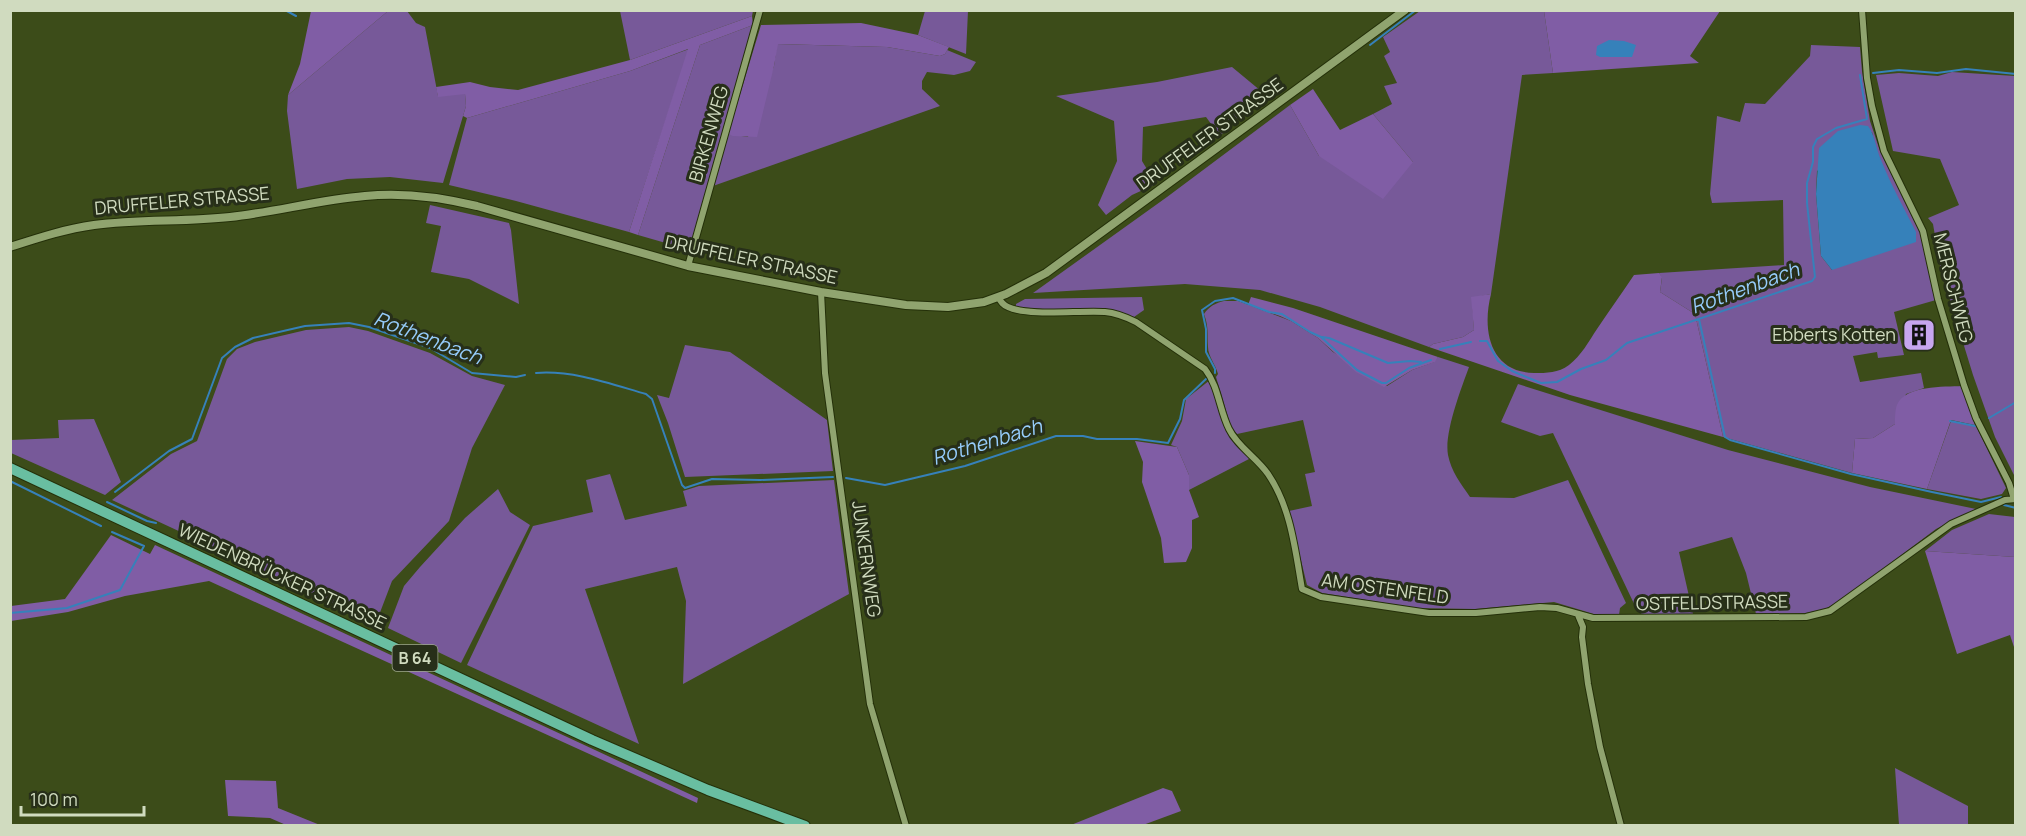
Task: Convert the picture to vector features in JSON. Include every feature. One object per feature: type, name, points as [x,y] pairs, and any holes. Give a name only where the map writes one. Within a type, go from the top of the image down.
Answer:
[{"type":"main road","name":"WIEDENBRÜCKER STRASSE","points":[[10,468],[601,745],[708,790],[805,825]]},
{"type":"street","name":"BIRKENWEG","points":[[688,266],[760,10]]},
{"type":"street","name":"DRUFFELER STRASSE","points":[[10,247],[94,225],[232,217],[342,198],[389,195],[428,196],[477,206],[688,266],[906,306],[967,305],[998,297],[1030,282],[1071,256],[1405,10]]},
{"type":"street","name":"MERSCHWEG","points":[[1862,10],[1867,78],[1884,151],[1923,231],[1938,299],[1964,384],[1976,418],[2015,499]]},
{"type":"street","name":"JUNKERNWEG","points":[[821,292],[825,373],[870,704],[906,825]]},
{"type":"street","name":"AM OSTENFELD","points":[[998,297],[1006,307],[1015,310],[1103,312],[1125,316],[1205,369],[1212,378],[1229,430],[1266,471],[1280,492],[1288,513],[1302,589],[1321,597],[1429,613],[1476,613],[1557,608],[1593,618]]},
{"type":"street","name":"OSTFELDSTRASSE","points":[[1593,618],[1806,617],[1830,611],[1951,524],[2005,500],[2015,499]]},
{"type":"street","points":[[1578,615],[1583,627],[1582,638],[1588,684],[1600,747],[1621,825]]},
{"type":"street","points":[[1583,627],[1593,618]]},
{"type":"shaded area","points":[[311,11],[388,11],[288,95],[300,64]]},
{"type":"shaded area","points":[[388,11],[407,11],[416,23],[425,27],[438,96],[465,93],[466,106],[443,183],[390,177],[347,179],[297,189],[287,111],[288,95]]},
{"type":"shaded area","points":[[620,11],[753,11],[752,16],[630,60]]},
{"type":"shaded area","points":[[925,11],[968,11],[966,54],[918,35]]},
{"type":"shaded area","points":[[1420,11],[1544,11],[1553,73],[1522,75],[1491,294],[1472,298],[1474,330],[1463,337],[1429,347],[1320,307],[1260,290],[1185,284],[1033,293],[1290,105],[1319,156],[1413,162],[1373,114],[1392,104],[1384,86],[1397,83],[1384,56],[1390,52],[1383,37]]},
{"type":"shaded area","points":[[1544,11],[1720,11],[1690,56],[1699,63],[1553,73]]},
{"type":"shaded area","points":[[752,16],[753,25],[700,45],[638,235],[629,232],[688,49],[630,71],[467,118],[463,116],[466,106],[465,94],[438,97],[436,87],[470,82],[518,90],[630,60]]},
{"type":"shaded area","points":[[861,23],[918,35],[949,47],[945,54],[940,56],[887,47],[778,44],[757,137],[728,134],[761,25]]},
{"type":"shaded area","points":[[753,25],[690,250],[638,235],[700,45]]},
{"type":"shaded area","points":[[777,44],[887,47],[940,56],[947,50],[976,62],[970,71],[954,75],[927,72],[922,81],[922,89],[940,106],[713,186],[728,134],[748,137],[774,66]]},
{"type":"shaded area","points":[[1811,45],[1860,47],[1870,121],[1880,151],[1922,233],[1936,300],[1894,312],[1904,355],[1878,358],[1877,352],[1853,356],[1860,382],[1921,373],[1924,388],[1906,394],[1895,424],[1873,438],[1855,439],[1852,473],[1723,437],[1695,314],[1660,292],[1662,278],[1659,273],[1784,265],[1783,200],[1712,203],[1710,194],[1717,116],[1740,122],[1745,103],[1765,104],[1810,56]],"holes":[[[1872,132],[1875,147],[1886,174],[1832,270],[1821,256],[1816,194],[1817,171]]]},
{"type":"shaded area","points":[[689,49],[629,232],[449,185],[467,118],[630,71]]},
{"type":"shaded area","points":[[1232,67],[1267,96],[1235,120],[1220,136],[1206,117],[1143,127],[1142,161],[1156,184],[1132,195],[1106,215],[1098,205],[1117,161],[1114,121],[1056,96],[1157,82]]},
{"type":"shaded area","points":[[1952,72],[2015,76],[2015,477],[1995,437],[1973,375],[1941,271],[1933,224],[1928,218],[1959,205],[1940,159],[1893,151],[1876,75],[1899,73],[1938,76]]},
{"type":"shaded area","points":[[1313,89],[1340,130],[1373,114],[1413,162],[1383,199],[1319,156],[1290,105]]},
{"type":"shaded area","points":[[430,205],[509,223],[519,304],[469,279],[431,272],[441,226],[426,223]]},
{"type":"shaded area","points":[[1659,273],[1662,277],[1660,292],[1695,314],[1723,437],[1570,395],[1429,347],[1463,337],[1474,330],[1471,297],[1491,294],[1488,307],[1489,334],[1498,357],[1519,371],[1548,373],[1557,371],[1569,365],[1581,353],[1634,275]]},
{"type":"shaded area","points":[[1142,297],[1144,310],[1134,317],[1106,309],[1058,310],[1016,307],[1016,304],[1025,299]]},
{"type":"shaded area","points":[[1251,297],[1293,308],[1438,357],[1435,362],[1412,370],[1384,387],[1356,372],[1318,338],[1291,321],[1248,305]]},
{"type":"shaded area","points":[[1224,301],[1238,301],[1291,321],[1318,338],[1333,352],[1387,386],[1412,370],[1434,362],[1438,357],[1469,367],[1448,435],[1448,455],[1457,477],[1470,497],[1514,498],[1568,480],[1626,603],[1620,608],[1619,615],[1594,614],[1554,602],[1475,609],[1417,608],[1322,593],[1307,585],[1289,511],[1312,506],[1305,474],[1315,472],[1303,420],[1237,434],[1231,427],[1216,377],[1218,374],[1208,350],[1204,314],[1213,305]]},
{"type":"shaded area","points":[[349,327],[368,331],[430,353],[472,376],[505,385],[472,448],[449,521],[392,581],[376,623],[112,500],[171,454],[197,441],[227,359],[237,349],[255,342],[306,330]]},
{"type":"shaded area","points":[[685,345],[730,352],[827,420],[833,471],[685,477],[657,395],[669,398]]},
{"type":"shaded area","points":[[1210,380],[1226,431],[1249,459],[1189,490],[1189,475],[1177,447],[1171,445],[1182,421],[1186,399]]},
{"type":"shaded area","points":[[1518,384],[1728,450],[1870,487],[1976,509],[1936,529],[1841,600],[1825,609],[1806,613],[1756,614],[1746,573],[1732,537],[1679,552],[1693,614],[1642,614],[1637,610],[1553,433],[1540,436],[1501,422]]},
{"type":"shaded area","points":[[1962,386],[1975,425],[1951,420],[1927,489],[1852,473],[1855,439],[1873,438],[1895,424],[1896,407],[1901,398],[1916,390],[1926,388]]},
{"type":"shaded area","points":[[94,419],[121,482],[105,495],[11,453],[11,440],[59,438],[58,420]]},
{"type":"shaded area","points":[[1951,421],[1976,426],[2006,488],[2002,494],[1981,499],[1927,489]]},
{"type":"shaded area","points":[[1135,441],[1177,447],[1189,475],[1189,490],[1199,517],[1192,520],[1192,548],[1186,562],[1164,563],[1161,538],[1142,482],[1143,462]]},
{"type":"shaded area","points":[[610,474],[625,520],[687,506],[683,491],[699,486],[834,480],[849,594],[683,684],[686,601],[677,567],[585,589],[639,744],[467,665],[533,526],[593,512],[586,480]]},
{"type":"shaded area","points":[[498,489],[510,512],[530,525],[461,663],[388,628],[404,586],[465,518]]},
{"type":"shaded area","points":[[1989,514],[2015,517],[2015,557],[1925,551],[1952,530]]},
{"type":"shaded area","points":[[111,535],[150,554],[155,545],[698,798],[697,803],[209,581],[125,596],[68,612],[11,621],[11,606],[65,599]]},
{"type":"shaded area","points":[[1925,551],[2015,557],[2015,650],[2010,635],[1957,654]]},
{"type":"shaded area","points":[[1895,768],[1968,806],[1968,825],[1899,825]]},
{"type":"shaded area","points":[[225,780],[276,781],[278,808],[320,825],[286,825],[270,818],[228,816]]},
{"type":"shaded area","points":[[1163,788],[1172,791],[1181,811],[1143,825],[1071,825]]},
{"type":"water","points":[[1609,40],[1636,45],[1632,57],[1596,55],[1597,46]]},
{"type":"water","points":[[1860,125],[1868,126],[1872,134],[1879,156],[1916,232],[1916,242],[1832,270],[1821,256],[1816,194],[1819,148],[1838,131]]},
{"type":"waterway","points":[[285,10],[296,16]]},
{"type":"waterway","points":[[1370,45],[1416,10]]},
{"type":"waterway","name":"Rothenbach","points":[[1873,73],[1899,70],[1937,73],[1966,69],[2016,74]]},
{"type":"waterway","name":"Rothenbach","points":[[1480,341],[1487,341],[1498,361],[1512,371],[1541,383],[1557,382],[1581,369],[1606,360],[1627,343],[1812,281],[1815,277],[1807,183],[1813,162],[1813,147],[1817,139],[1836,128],[1867,119],[1860,75]]},
{"type":"waterway","name":"Rothenbach","points":[[1215,373],[1206,352],[1206,329],[1202,310],[1215,301],[1233,298],[1269,312],[1282,314],[1321,337],[1357,370],[1382,383],[1386,383],[1409,368],[1431,360]]},
{"type":"waterway","points":[[1699,319],[1725,437],[1730,440],[1851,474],[1932,492],[1981,502],[2001,497]]},
{"type":"waterway","name":"Rothenbach","points":[[115,492],[169,451],[192,439],[222,358],[235,347],[253,338],[305,326],[349,323],[369,327],[430,348],[472,373],[516,377],[525,375]]},
{"type":"waterway","name":"Rothenbach","points":[[1322,337],[1388,363],[1421,362]]},
{"type":"waterway","name":"Rothenbach","points":[[1440,349],[1471,342]]},
{"type":"waterway","name":"Rothenbach","points":[[536,373],[578,376],[646,394],[652,399],[685,488],[712,479],[833,477]]},
{"type":"waterway","name":"Rothenbach","points":[[846,478],[885,485],[965,466],[1056,436],[1137,439],[1168,443],[1180,419],[1184,400],[1207,378]]},
{"type":"waterway","points":[[1989,418],[2016,402]]},
{"type":"waterway","points":[[1950,421],[1975,426]]},
{"type":"waterway","points":[[10,481],[101,526]]},
{"type":"waterway","name":"Rothenbach","points":[[107,502],[156,523]]},
{"type":"waterway","points":[[2004,505],[2016,508]]},
{"type":"waterway","name":"Rothenbach","points":[[10,613],[67,608],[120,590],[144,546],[112,532]]},
{"type":"place","name":"Ebberts Kotten","points":[[1919,335]]}]
